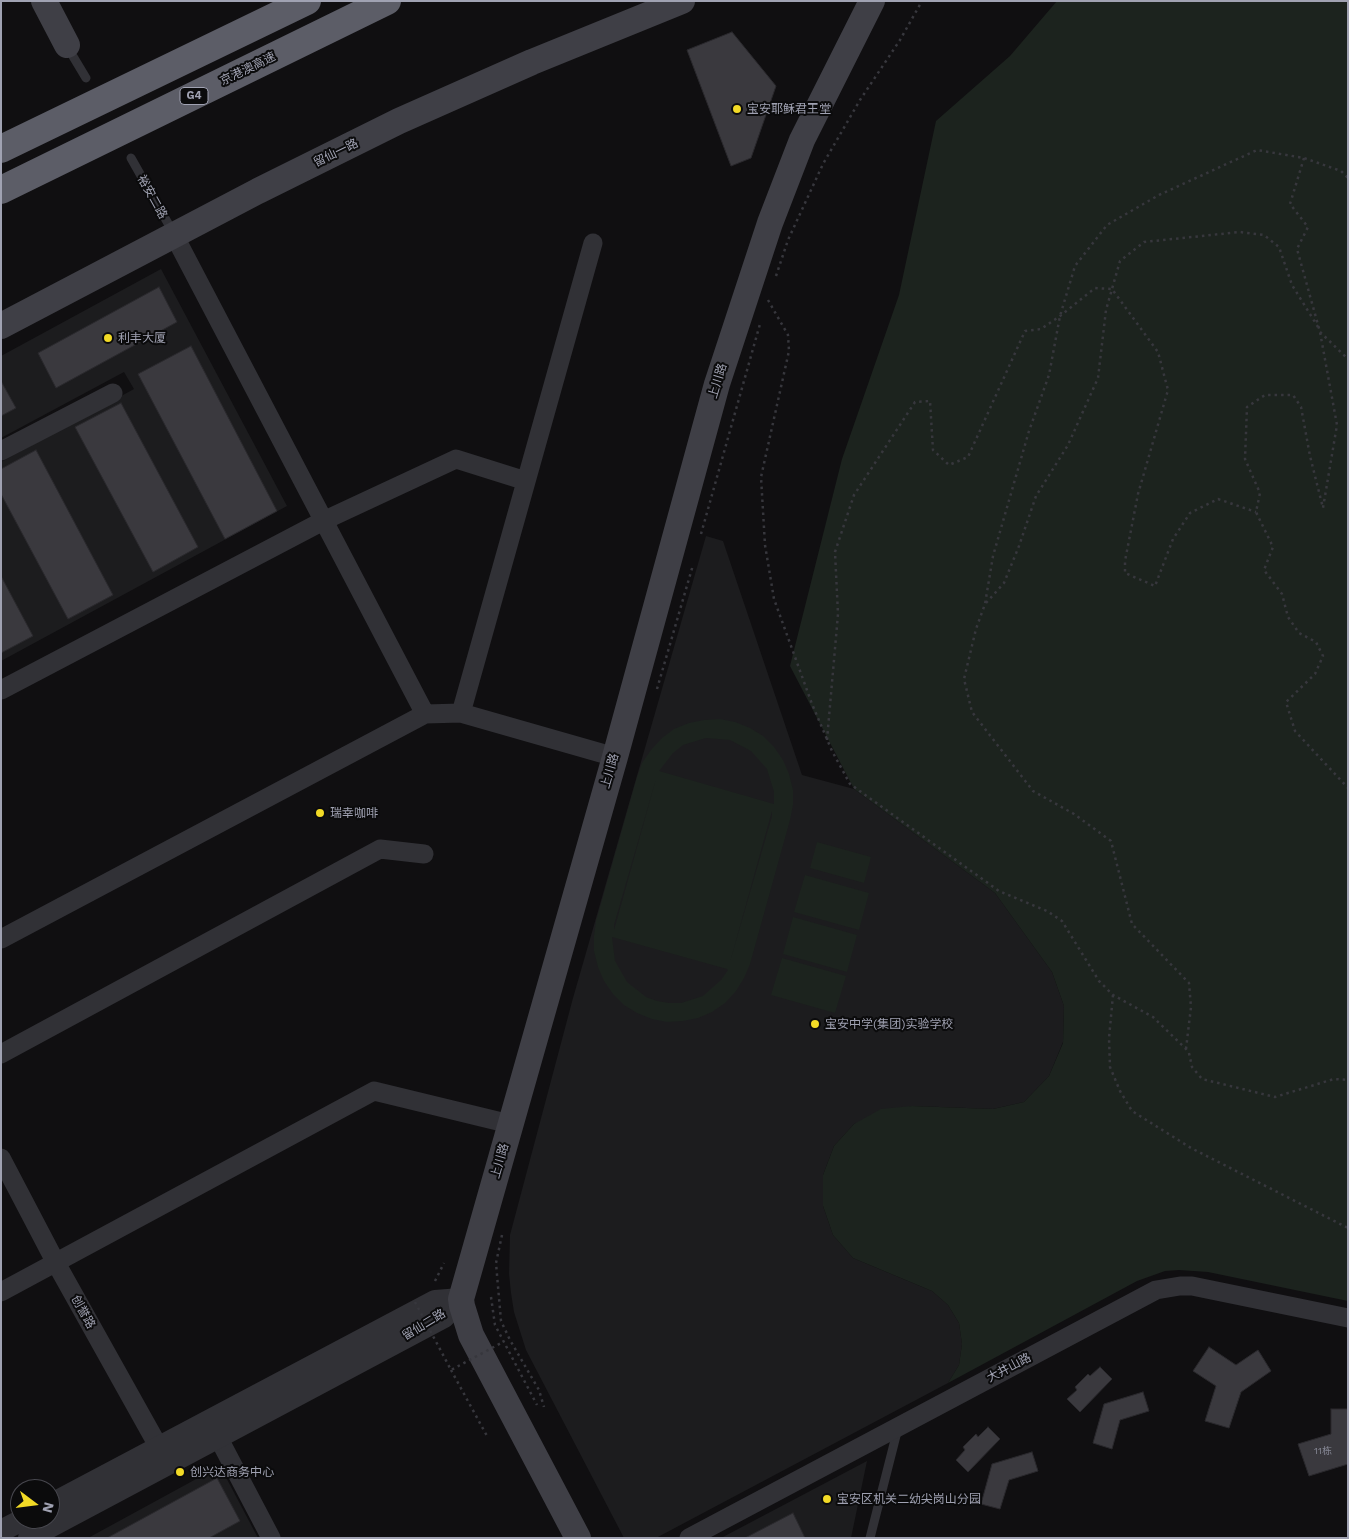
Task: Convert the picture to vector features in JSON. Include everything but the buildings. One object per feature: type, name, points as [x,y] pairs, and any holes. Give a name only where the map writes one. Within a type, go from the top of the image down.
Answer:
[{"type":"highway","points":[[1,149],[307,1]]},
{"type":"highway","name":"京港澳高速","points":[[1,190],[388,1]]},
{"type":"main road","points":[[44,1],[67,45]]},
{"type":"main road","name":"留仙一路","points":[[1,326],[258,191],[400,122],[532,62],[682,1]]},
{"type":"main road","name":"上川路","points":[[578,1538],[471,1335],[462,1306],[462,1299],[615,756],[717,384],[770,223],[802,140],[872,1]]},
{"type":"street","points":[[174,235],[425,714]]},
{"type":"street","points":[[460,713],[593,243]]},
{"type":"street","points":[[1,451],[113,393]]},
{"type":"street","points":[[1,690],[323,521],[456,459],[526,481]]},
{"type":"street","points":[[1,939],[425,714],[460,713],[615,756]]},
{"type":"street","points":[[1,1054],[380,849],[424,854]]},
{"type":"street","points":[[1,1292],[374,1090],[510,1124]]},
{"type":"street","name":"创誉路","points":[[1,1158],[56,1263],[164,1455]]},
{"type":"street","name":"大井山路","points":[[689,1538],[1144,1295],[1180,1286],[1205,1288],[1348,1318]]},
{"type":"street","name":"留仙二路","points":[[60,1501],[164,1455],[218,1437],[444,1316],[462,1299]]},
{"type":"street","name":"留仙二路","points":[[30,1538],[164,1455],[435,1301],[462,1299]]},
{"type":"street","points":[[218,1437],[271,1538]]},
{"type":"lane","points":[[67,45],[86,78]]},
{"type":"lane","name":"裕安二路","points":[[131,158],[174,235]]},
{"type":"lane","points":[[870,1538],[898,1428]]},
{"type":"path","points":[[776,277],[788,240],[824,164],[860,100],[900,40],[922,1]]},
{"type":"path","points":[[1186,1049],[1191,1007],[1189,983],[1132,924],[1111,841],[1074,814],[1033,791],[972,712],[964,680],[976,629],[985,604],[993,556],[1029,431],[1049,375],[1060,316],[1075,266],[1108,225],[1159,195],[1258,150],[1304,158],[1341,171],[1348,178]]},
{"type":"path","points":[[1304,158],[1290,204],[1308,227],[1297,249],[1320,332],[1337,425],[1323,508],[1310,456],[1301,407],[1293,395],[1265,395],[1248,407],[1245,459],[1260,494],[1256,512],[1273,547],[1264,570],[1282,594],[1288,617],[1299,633],[1316,642],[1323,656],[1315,674],[1286,702],[1295,731],[1348,788]]},
{"type":"path","points":[[985,604],[1004,583],[1020,546],[1036,496],[1068,445],[1098,378],[1106,310],[1120,261],[1144,242],[1240,232],[1264,235],[1279,247],[1292,285],[1320,332],[1348,359]]},
{"type":"path","points":[[827,740],[838,614],[835,552],[854,495],[916,402],[930,401],[934,450],[948,465],[968,457],[1025,331],[1041,329],[1096,288],[1112,289]]},
{"type":"path","points":[[1112,289],[1158,352],[1168,390],[1138,494],[1125,562],[1125,574],[1154,586],[1173,539],[1190,513],[1218,499],[1256,512]]},
{"type":"path","points":[[765,310],[770,295]]},
{"type":"path","points":[[768,300],[788,335],[789,351],[760,478],[765,545],[774,599],[812,704],[827,740],[850,784],[1000,891],[1047,910],[1062,921],[1099,981],[1113,995],[1154,1017],[1186,1049],[1189,1053],[1192,1067],[1202,1079],[1275,1097],[1334,1079],[1348,1080]]},
{"type":"path","points":[[701,534],[762,319]]},
{"type":"path","points":[[1113,995],[1109,1038],[1110,1067],[1120,1091],[1132,1111],[1191,1148],[1348,1228]]},
{"type":"path","points":[[504,1229],[496,1263],[501,1321],[539,1390],[544,1407]]},
{"type":"path","points":[[491,1297],[495,1325],[537,1405]]},
{"type":"path","points":[[415,1302],[487,1436]]},
{"type":"path","points":[[451,1370],[503,1342]]},
{"type":"shaded area","points":[[1057,1],[1348,1],[1348,1301],[1208,1272],[1165,1271],[1137,1281],[948,1383],[959,1365],[962,1344],[959,1323],[948,1305],[932,1291],[853,1258],[833,1235],[823,1206],[823,1175],[834,1146],[854,1124],[881,1109],[912,1106],[993,1109],[1024,1102],[1049,1076],[1063,1043],[1064,1006],[1052,972],[995,893],[854,789],[790,666],[842,459],[899,295],[936,121],[1010,56]]},
{"type":"shaded area","points":[[161,269],[287,506],[1,661],[1,462],[134,389],[124,372],[1,438],[1,356]]},
{"type":"shaded area","name":"宝安中学(集团)实验学校","points":[[706,536],[723,541],[802,775],[854,789],[995,893],[1052,972],[1064,1006],[1063,1042],[1049,1076],[1024,1102],[993,1109],[912,1106],[854,1124],[834,1146],[823,1175],[823,1206],[833,1235],[853,1258],[932,1291],[948,1305],[959,1323],[962,1344],[959,1365],[948,1383],[656,1538],[624,1538],[526,1350],[514,1312],[511,1293],[509,1274],[510,1235],[573,998]]},
{"type":"shaded area","points":[[720,719],[735,722],[763,736],[783,760],[793,790],[793,805],[750,964],[744,978],[725,1003],[712,1012],[698,1018],[667,1022],[637,1013],[624,1005],[613,994],[604,981],[598,967],[594,951],[594,936],[596,921],[642,763],[662,738],[674,729],[704,720]],"holes":[[[706,738],[730,740],[751,751],[767,769],[774,792],[774,804],[659,771],[673,753],[683,745]],[[656,779],[614,930],[614,925]],[[772,811],[772,816],[730,962]],[[612,937],[728,970],[721,980],[703,996],[681,1003],[669,1003],[646,997],[627,982],[615,961]]]},
{"type":"shaded area","points":[[817,842],[871,857],[864,883],[810,868]]},
{"type":"shaded area","points":[[805,875],[869,893],[859,930],[794,912]]},
{"type":"shaded area","points":[[793,917],[857,935],[847,972],[783,954]]},
{"type":"shaded area","points":[[782,958],[846,976],[835,1013],[771,995]]},
{"type":"shaded area","name":"宝安区机关二幼尖岗山分园","points":[[867,1461],[851,1538],[721,1538]]},
{"type":"shaded area","points":[[220,1466],[258,1538],[88,1538]]},
{"type":"place","name":"宝安耶稣君王堂","points":[[737,109]]},
{"type":"place","name":"利丰大厦","points":[[108,338]]},
{"type":"place","name":"瑞幸咖啡","points":[[320,813]]},
{"type":"place","name":"宝安中学(集团)实验学校","points":[[815,1024]]},
{"type":"place","name":"创兴达商务中心","points":[[180,1472]]},
{"type":"place","name":"宝安区机关二幼尖岗山分园","points":[[827,1499]]}]
